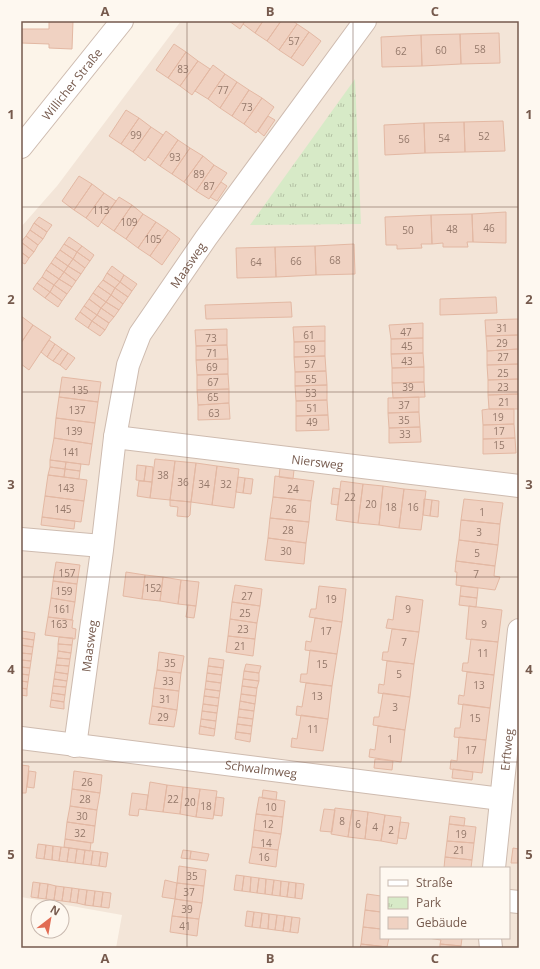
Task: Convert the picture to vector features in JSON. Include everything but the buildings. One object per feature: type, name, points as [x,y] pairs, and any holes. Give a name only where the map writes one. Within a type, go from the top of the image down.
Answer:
[{"type":"street","name":"Willicher Straße","points":[[21,147],[122,21]]},
{"type":"street","name":"Maasweg","points":[[75,746],[115,437],[128,365],[140,334],[206,238],[365,21]]},
{"type":"street","name":"Niersweg","points":[[115,437],[519,486]]},
{"type":"street","points":[[21,539],[102,546]]},
{"type":"street","name":"Erftweg","points":[[494,867],[519,630]]},
{"type":"street","name":"Schwalmweg","points":[[21,738],[502,799]]},
{"type":"shaded area","points":[[181,21],[519,21],[519,948],[116,948],[122,915],[70,906],[70,899],[32,899],[21,897],[21,227],[57,186]]},
{"type":"green space","points":[[355,79],[361,224],[250,225]]}]
